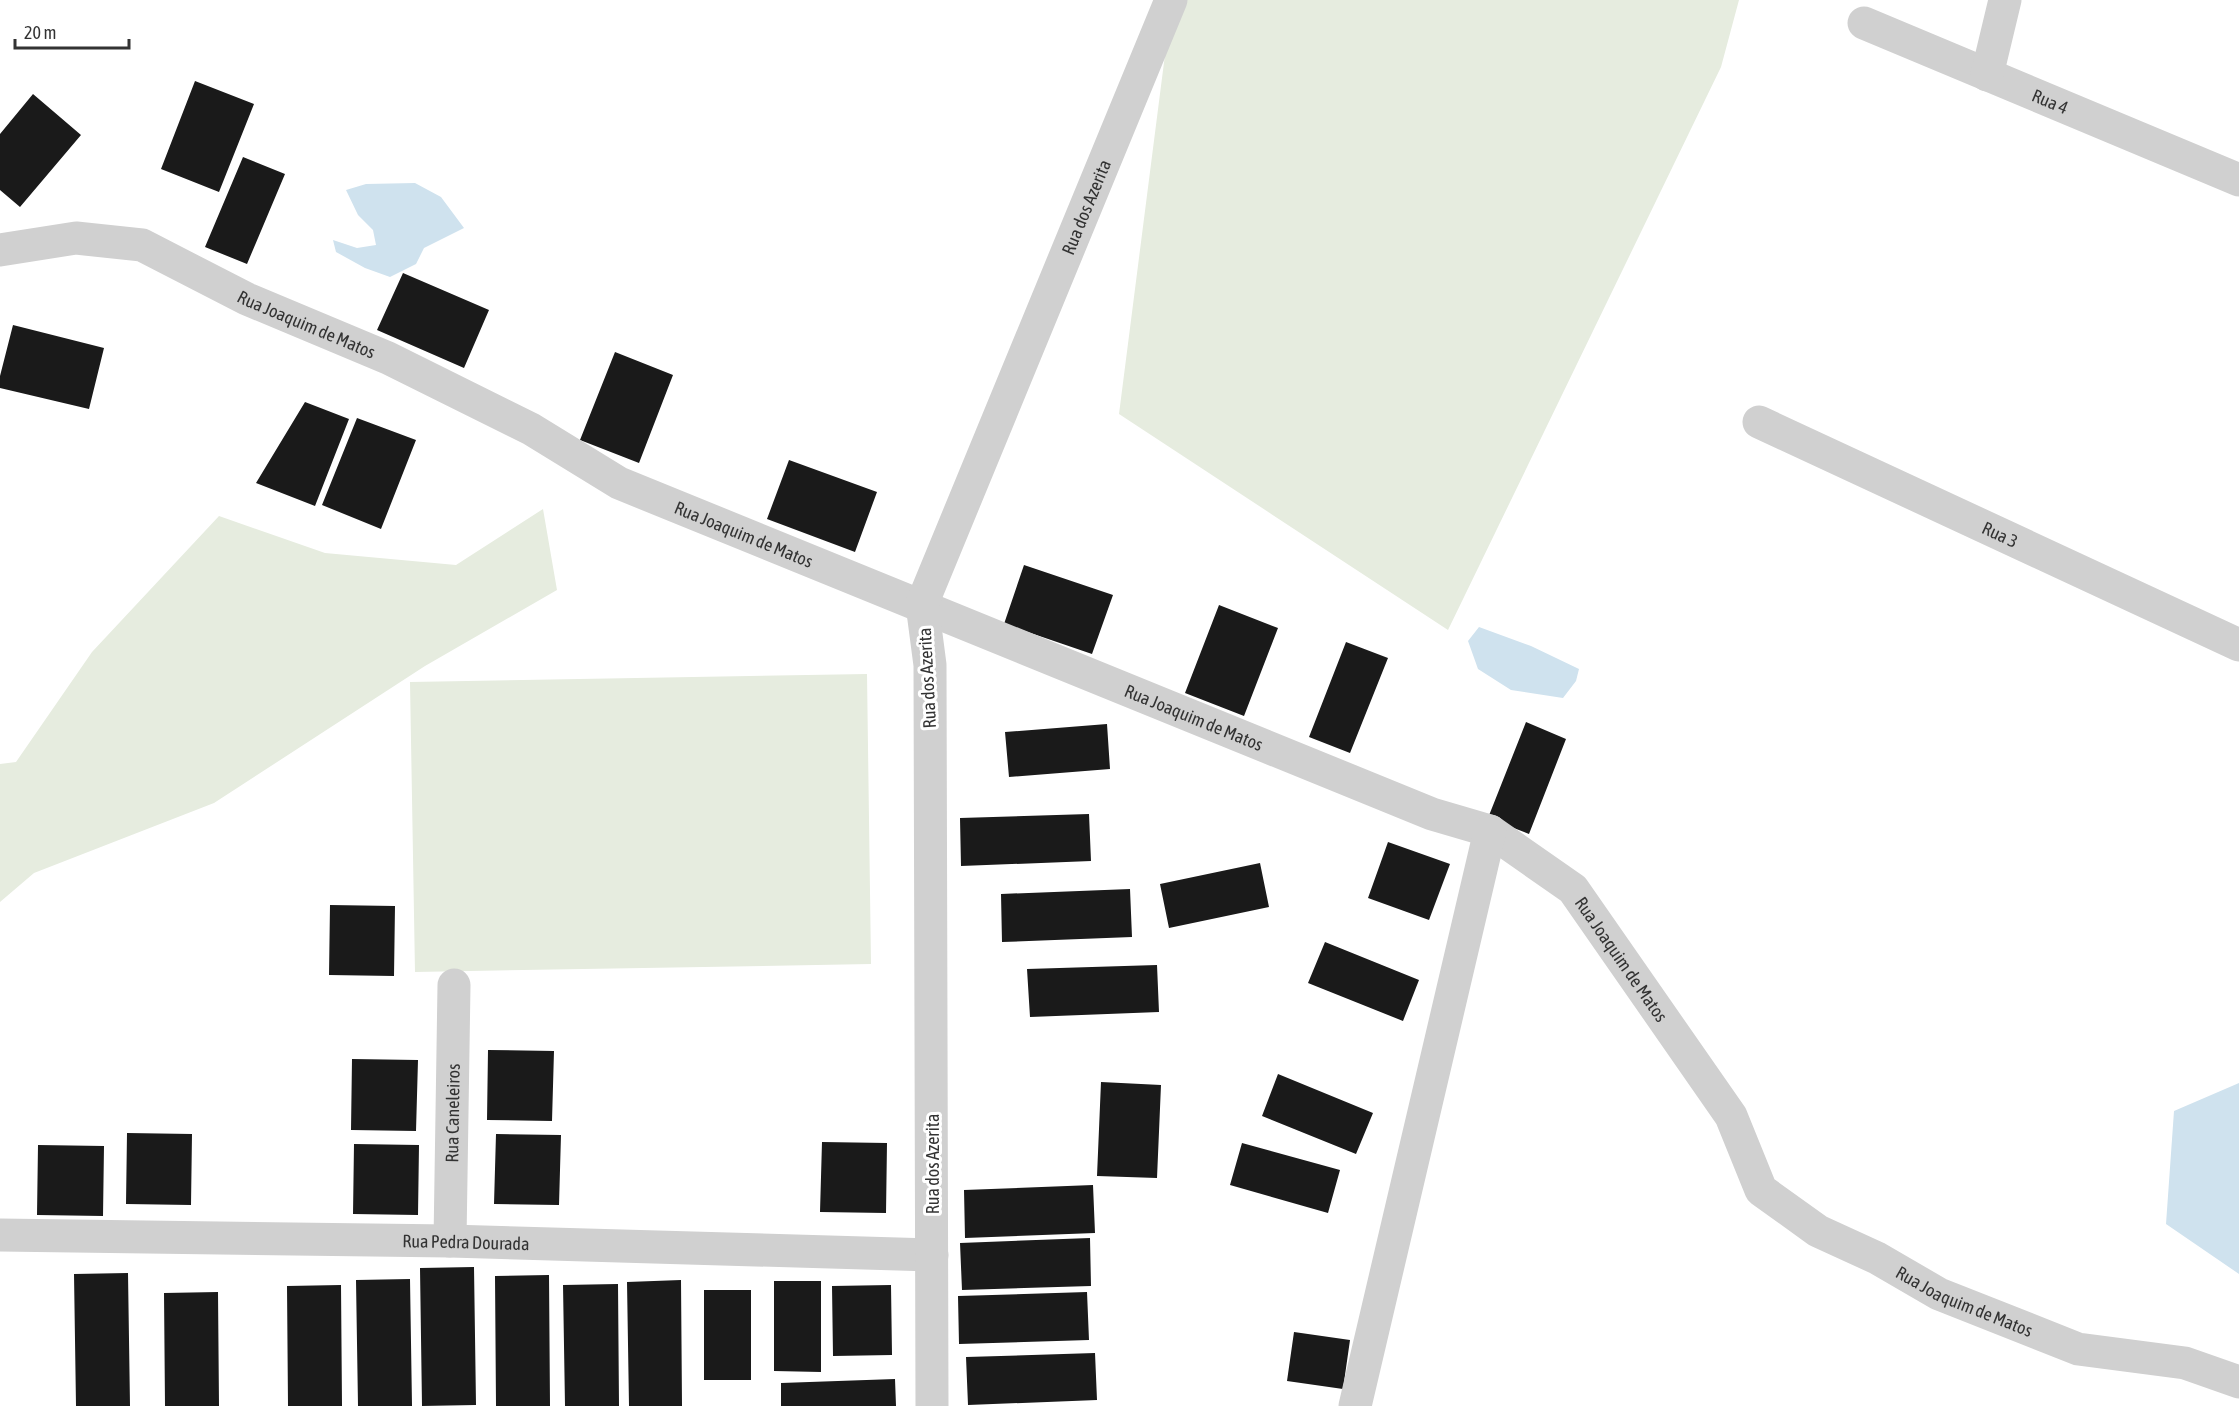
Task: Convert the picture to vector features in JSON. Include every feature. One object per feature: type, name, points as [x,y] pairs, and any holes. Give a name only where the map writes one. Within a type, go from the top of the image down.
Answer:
[{"type":"street","name":"Rua dos Azerita","points":[[932,1406],[930,665],[922,604],[1171,0]]},
{"type":"street","points":[[1987,75],[2005,0]]},
{"type":"street","name":"Rua 4","points":[[1864,23],[2239,180]]},
{"type":"street","name":"Rua Joaquim de Matos","points":[[0,250],[76,238],[142,245],[247,299],[388,358],[521,424],[620,483],[922,604],[1432,814],[1490,831],[1572,889],[1731,1116],[1761,1190],[1818,1231],[1877,1258],[1939,1294],[2078,1349],[2185,1363],[2239,1382]]},
{"type":"street","name":"Rua 3","points":[[1759,422],[2239,645]]},
{"type":"street","points":[[1355,1406],[1490,831]]},
{"type":"street","name":"Rua Caneleiros","points":[[450,1241],[454,985]]},
{"type":"street","name":"Rua Pedra Dourada","points":[[0,1234],[450,1241],[932,1255]]},
{"type":"shaded area","points":[[1172,0],[1739,0],[1721,67],[1448,630],[1119,414]]},
{"type":"shaded area","points":[[543,509],[557,590],[425,666],[214,803],[34,873],[0,902],[0,764],[16,762],[92,652],[219,516],[325,553],[456,565]]},
{"type":"shaded area","points":[[867,674],[871,964],[415,972],[410,682]]},
{"type":"water","points":[[415,183],[441,197],[464,228],[424,248],[416,264],[390,277],[365,268],[336,252],[333,240],[357,248],[376,245],[373,230],[358,215],[346,190],[366,184]]},
{"type":"water","points":[[1479,627],[1531,646],[1579,669],[1576,681],[1563,698],[1511,690],[1478,669],[1468,641]]},
{"type":"water","points":[[2239,1083],[2239,1274],[2166,1224],[2174,1111]]},
{"type":"building","points":[[195,81],[254,104],[219,192],[161,169]]},
{"type":"building","points":[[33,94],[81,135],[20,207],[0,190],[0,134]]},
{"type":"building","points":[[243,157],[285,174],[247,264],[205,247]]},
{"type":"building","points":[[403,273],[489,310],[464,368],[377,330]]},
{"type":"building","points":[[13,325],[104,348],[89,409],[0,388],[0,376]]},
{"type":"building","points":[[615,352],[673,375],[639,463],[580,440]]},
{"type":"building","points":[[305,402],[349,419],[315,506],[256,483]]},
{"type":"building","points":[[357,418],[416,440],[381,529],[322,505]]},
{"type":"building","points":[[789,460],[877,492],[855,552],[767,519]]},
{"type":"building","points":[[1024,565],[1113,595],[1092,654],[1004,624]]},
{"type":"building","points":[[1219,605],[1278,628],[1244,716],[1185,693]]},
{"type":"building","points":[[1346,642],[1388,658],[1350,753],[1309,737]]},
{"type":"building","points":[[1526,722],[1566,739],[1529,834],[1488,818]]},
{"type":"building","points":[[1107,724],[1110,769],[1009,777],[1005,732]]},
{"type":"building","points":[[1089,814],[1091,861],[961,866],[960,818]]},
{"type":"building","points":[[1388,842],[1450,864],[1429,920],[1368,898]]},
{"type":"building","points":[[1260,863],[1269,907],[1169,928],[1160,884]]},
{"type":"building","points":[[1130,889],[1132,937],[1002,942],[1001,894]]},
{"type":"building","points":[[330,905],[395,906],[394,976],[329,975]]},
{"type":"building","points":[[1325,942],[1419,980],[1403,1021],[1308,983]]},
{"type":"building","points":[[1157,965],[1159,1012],[1030,1017],[1027,969]]},
{"type":"building","points":[[488,1050],[554,1051],[552,1121],[487,1120]]},
{"type":"building","points":[[352,1059],[418,1060],[416,1131],[351,1130]]},
{"type":"building","points":[[1278,1074],[1373,1113],[1356,1154],[1262,1116]]},
{"type":"building","points":[[1101,1082],[1161,1085],[1157,1178],[1097,1176]]},
{"type":"building","points":[[127,1133],[192,1134],[191,1205],[126,1204]]},
{"type":"building","points":[[496,1134],[561,1135],[559,1205],[494,1204]]},
{"type":"building","points":[[822,1142],[887,1143],[886,1213],[820,1212]]},
{"type":"building","points":[[1242,1143],[1340,1170],[1328,1213],[1230,1185]]},
{"type":"building","points":[[354,1144],[419,1145],[418,1215],[353,1214]]},
{"type":"building","points":[[38,1145],[104,1146],[103,1216],[37,1215]]},
{"type":"building","points":[[1093,1185],[1095,1233],[965,1238],[964,1190]]},
{"type":"building","points":[[1090,1238],[1091,1286],[962,1290],[960,1243]]},
{"type":"building","points":[[474,1267],[476,1405],[422,1406],[420,1268]]},
{"type":"building","points":[[128,1273],[130,1406],[76,1406],[74,1274]]},
{"type":"building","points":[[549,1275],[550,1406],[496,1406],[495,1276]]},
{"type":"building","points":[[410,1279],[412,1406],[358,1406],[356,1280]]},
{"type":"building","points":[[681,1280],[682,1406],[629,1406],[627,1282]]},
{"type":"building","points":[[774,1281],[821,1281],[821,1372],[774,1371]]},
{"type":"building","points":[[618,1284],[619,1406],[565,1406],[563,1285]]},
{"type":"building","points":[[341,1285],[342,1406],[288,1406],[287,1286]]},
{"type":"building","points":[[891,1285],[892,1355],[833,1356],[832,1286]]},
{"type":"building","points":[[704,1290],[751,1290],[751,1380],[704,1380]]},
{"type":"building","points":[[218,1292],[219,1406],[165,1406],[164,1293]]},
{"type":"building","points":[[1087,1292],[1089,1340],[959,1344],[958,1296]]},
{"type":"building","points":[[1294,1332],[1350,1340],[1343,1389],[1287,1381]]},
{"type":"building","points":[[1095,1353],[1097,1400],[968,1405],[966,1357]]},
{"type":"building","points":[[895,1379],[896,1406],[781,1406],[781,1383]]}]
